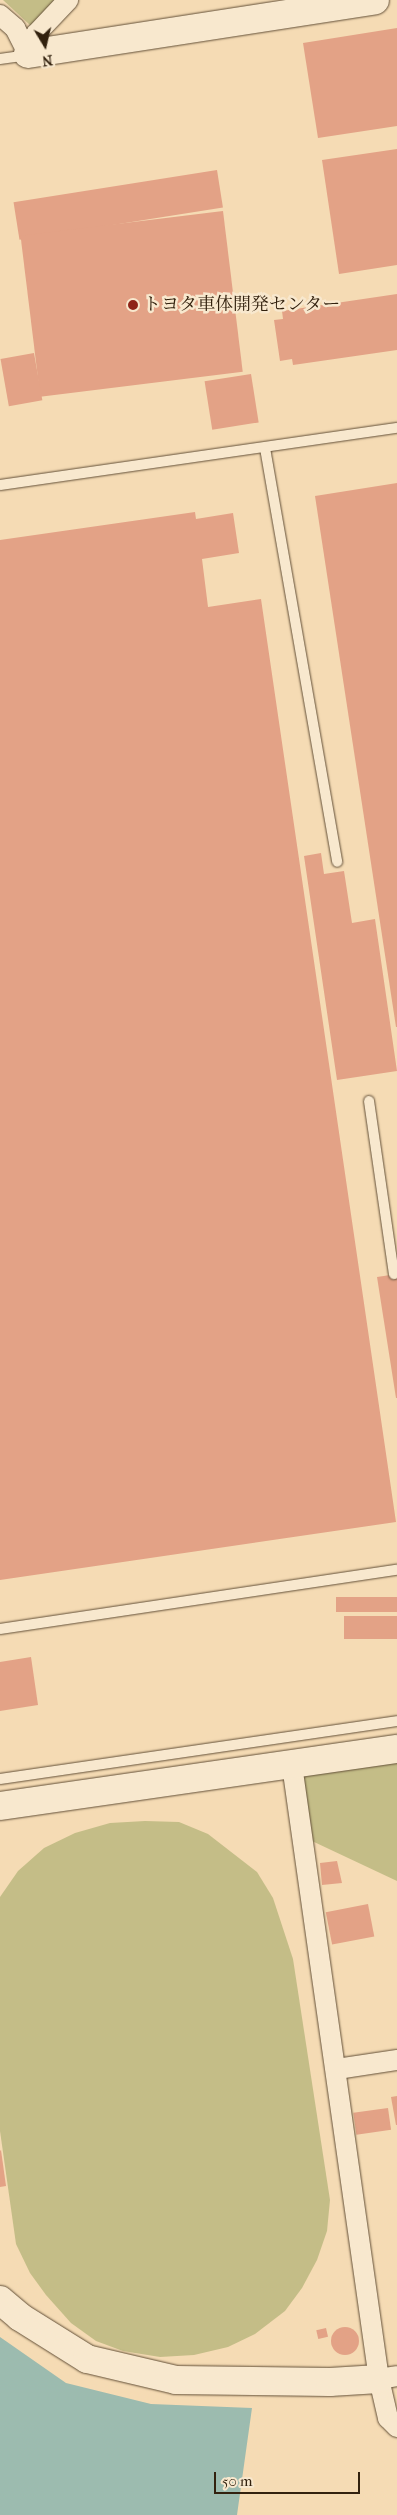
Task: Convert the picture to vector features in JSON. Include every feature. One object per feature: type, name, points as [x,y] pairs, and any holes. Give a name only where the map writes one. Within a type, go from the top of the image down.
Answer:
[{"type":"street","points":[[28,54],[36,34],[68,0]]},
{"type":"street","points":[[28,54],[375,0]]},
{"type":"street","points":[[0,15],[15,28],[28,54]]},
{"type":"street","points":[[0,1806],[397,1749]]},
{"type":"street","points":[[292,1765],[337,2069],[388,2378],[388,2418],[397,2427]]},
{"type":"street","points":[[337,2069],[397,2060]]},
{"type":"street","points":[[0,2300],[20,2317],[87,2359],[176,2380],[330,2382],[388,2378]]},
{"type":"lane","points":[[0,59],[28,54]]},
{"type":"lane","points":[[0,485],[397,428]]},
{"type":"lane","points":[[265,448],[337,862]]},
{"type":"lane","points":[[369,1101],[394,1274]]},
{"type":"lane","points":[[0,1630],[397,1570]]},
{"type":"lane","points":[[0,1779],[397,1721]]},
{"type":"shaded area","points":[[3,0],[55,0],[31,26]]},
{"type":"shaded area","points":[[397,1759],[397,1881],[312,1841],[302,1772]]},
{"type":"shaded area","points":[[179,1822],[208,1834],[257,1872],[273,1898],[293,1959],[330,2200],[327,2231],[317,2260],[302,2288],[285,2311],[255,2334],[228,2347],[194,2355],[160,2357],[123,2351],[96,2341],[71,2323],[46,2295],[30,2273],[16,2244],[0,2131],[0,1897],[18,1871],[44,1848],[75,1833],[110,1823]]},
{"type":"shaded area","points":[[0,2337],[66,2383],[151,2404],[252,2408],[237,2515],[0,2515]]},
{"type":"building","points":[[397,28],[397,126],[318,138],[303,43]]},
{"type":"building","points":[[397,149],[397,265],[339,274],[322,160]]},
{"type":"building","points":[[217,170],[223,208],[19,240],[14,202]]},
{"type":"building","name":"トヨタ車体開発センター","points":[[223,211],[243,372],[40,397],[21,236]]},
{"type":"building","points":[[397,294],[397,350],[293,365],[292,359],[280,361],[274,320],[283,319],[282,311]]},
{"type":"building","points":[[34,353],[42,400],[9,406],[1,359]]},
{"type":"building","points":[[251,374],[259,422],[212,430],[205,381]]},
{"type":"building","points":[[397,483],[397,1027],[396,1027],[315,496]]},
{"type":"building","points":[[195,512],[196,519],[233,513],[239,553],[202,559],[208,607],[261,599],[396,1522],[0,1580],[0,540]]},
{"type":"building","points":[[321,853],[324,874],[344,871],[352,923],[375,919],[397,1071],[337,1080],[304,856]]},
{"type":"building","points":[[397,1274],[397,1398],[396,1398],[377,1277]]},
{"type":"building","points":[[336,1597],[397,1597],[397,1612],[336,1612]]},
{"type":"building","points":[[344,1616],[397,1616],[397,1639],[344,1639]]},
{"type":"building","points":[[31,1657],[38,1705],[0,1711],[0,1662]]},
{"type":"building","points":[[337,1861],[342,1883],[322,1885],[320,1863]]},
{"type":"building","points":[[368,1904],[374,1936],[332,1945],[326,1912]]},
{"type":"building","points":[[397,2096],[397,2125],[396,2125],[391,2097]]},
{"type":"building","points":[[388,2108],[391,2130],[356,2135],[353,2113]]},
{"type":"building","points":[[0,2151],[6,2186],[0,2187]]},
{"type":"building","points":[[345,2327],[355,2331],[359,2341],[355,2351],[345,2355],[335,2351],[331,2341],[335,2331]]},
{"type":"building","points":[[326,2328],[328,2337],[318,2339],[316,2330]]},
{"type":"place","name":"トヨタ車体開発センター","points":[[133,305]]}]
